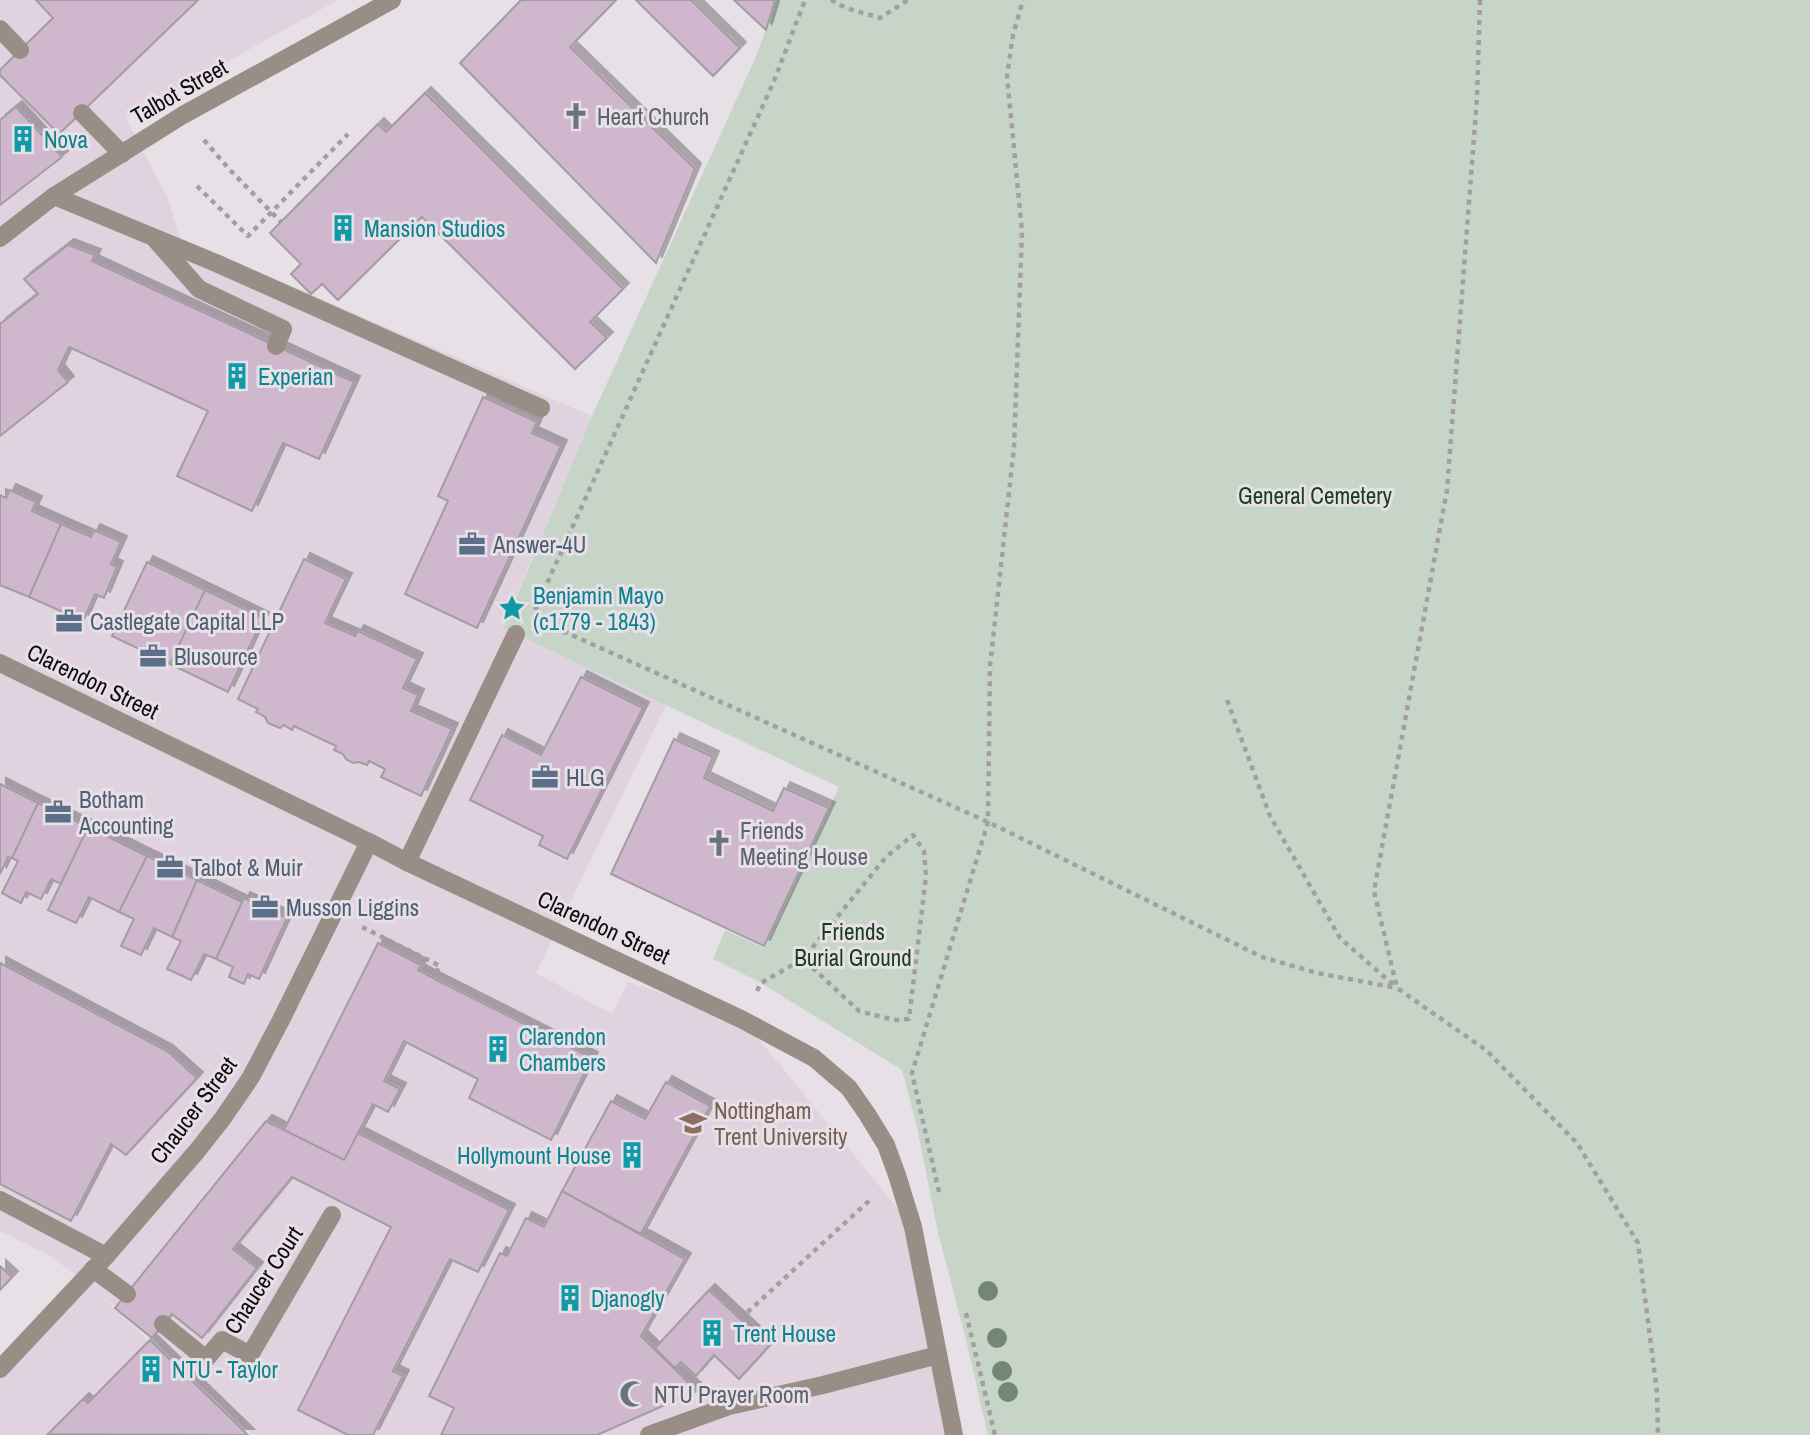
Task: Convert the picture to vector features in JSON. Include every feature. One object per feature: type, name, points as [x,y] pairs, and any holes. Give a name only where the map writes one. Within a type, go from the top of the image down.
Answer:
[{"type":"street","name":"Talbot Street","points":[[0,238],[54,196],[183,115],[392,0]]},
{"type":"street","points":[[0,29],[20,50]]},
{"type":"street","points":[[82,113],[122,154]]},
{"type":"street","points":[[54,196],[240,273],[541,408]]},
{"type":"street","points":[[152,236],[199,289],[283,329],[276,346]]},
{"type":"street","points":[[407,862],[516,634]]},
{"type":"street","name":"Clarendon Street","points":[[0,663],[407,862],[743,1020],[814,1058],[849,1088],[886,1145],[913,1227],[954,1435]]},
{"type":"street","name":"Chaucer Street","points":[[0,1369],[99,1262],[223,1118],[244,1087],[282,1017],[369,842]]},
{"type":"street","points":[[0,1200],[99,1262],[127,1294]]},
{"type":"street","name":"Chaucer Court","points":[[163,1324],[206,1359],[222,1340],[250,1355],[332,1216]]},
{"type":"street","points":[[649,1435],[729,1406],[938,1355]]},
{"type":"path","points":[[516,634],[532,617],[774,81],[805,0]]},
{"type":"path","points":[[831,0],[846,8],[880,18],[908,0]]},
{"type":"path","points":[[940,1195],[912,1073],[988,822],[990,666],[1014,447],[1022,231],[1007,76],[1013,35],[1023,0]]},
{"type":"path","points":[[1397,988],[1374,891],[1447,490],[1477,98],[1480,0]]},
{"type":"path","points":[[197,186],[248,236],[348,134]]},
{"type":"path","points":[[229,169],[281,222]]},
{"type":"path","points":[[532,617],[988,822],[1262,957],[1317,973],[1397,988]]},
{"type":"path","points":[[1227,700],[1270,816],[1340,938],[1397,988],[1486,1050],[1577,1143],[1638,1243],[1657,1392],[1658,1435]]},
{"type":"path","points":[[743,1020],[761,984],[803,959],[886,857],[913,835],[924,851],[926,876],[909,1019],[894,1020],[859,1012],[803,959]]},
{"type":"path","points":[[334,913],[439,966],[433,978]]},
{"type":"path","points":[[740,1319],[897,1175]]},
{"type":"path","points":[[964,1304],[995,1435]]},
{"type":"shaded area","points":[[0,0],[338,0],[126,118],[168,199],[180,238],[592,416],[503,627],[666,705],[536,973],[612,1014],[628,982],[743,1020],[913,1227],[959,1435],[252,1435],[152,1338],[95,1290],[248,1435],[0,1435],[0,1359],[77,1276],[50,1256],[0,1231]]},
{"type":"green space","name":"General Cemetery","points":[[775,0],[1810,0],[1810,1435],[988,1435],[938,1233],[917,1127],[902,1070],[761,983],[713,959],[725,930],[764,948],[839,787],[503,628],[592,416],[754,61]]},
{"type":"building","points":[[36,0],[198,0],[59,134],[0,75],[0,70],[53,18]]},
{"type":"building","name":"Heart Church","points":[[521,0],[616,0],[570,47],[695,169],[656,263],[460,63]]},
{"type":"building","name":"Heart Church","points":[[636,0],[691,0],[740,48],[713,76]]},
{"type":"building","points":[[734,0],[775,0],[766,30]]},
{"type":"building","name":"Mansion Studios","points":[[425,93],[623,289],[590,322],[607,338],[575,369],[422,217],[338,300],[322,284],[311,294],[291,274],[301,264],[270,233],[378,124],[386,132]]},
{"type":"building","name":"Nova","points":[[16,107],[62,157],[0,205],[0,120]]},
{"type":"building","name":"Experian","points":[[68,245],[95,255],[92,261],[354,382],[319,459],[283,443],[252,511],[177,476],[208,411],[69,347],[58,370],[68,382],[0,436],[0,324],[38,294],[24,279]]},
{"type":"building","name":"Answer-4U","points":[[483,397],[537,422],[532,433],[561,446],[477,628],[405,594],[448,501],[438,496]]},
{"type":"building","points":[[10,490],[36,502],[32,511],[61,524],[29,597],[0,585],[0,495],[6,498]]},
{"type":"building","points":[[61,524],[91,537],[94,530],[121,542],[111,564],[117,567],[104,598],[95,594],[83,621],[78,619],[76,623],[61,617],[63,612],[29,597]]},
{"type":"building","points":[[304,559],[346,579],[325,623],[355,636],[358,631],[417,659],[403,688],[418,695],[411,711],[452,729],[421,796],[381,777],[385,769],[369,761],[367,765],[353,763],[334,750],[336,746],[294,726],[292,730],[284,725],[280,728],[268,723],[265,717],[256,712],[258,709],[238,699]]},
{"type":"building","points":[[147,562],[205,590],[170,664],[112,636]]},
{"type":"building","points":[[205,590],[263,618],[228,692],[170,664]]},
{"type":"building","name":"HLG","points":[[581,677],[643,708],[567,859],[539,845],[543,836],[470,800],[502,735],[541,755]]},
{"type":"building","name":"Friends Meeting House","points":[[674,739],[713,757],[704,778],[773,811],[784,788],[829,808],[764,946],[611,874]]},
{"type":"building","points":[[0,784],[38,803],[12,858],[8,857],[0,874]]},
{"type":"building","points":[[38,803],[88,827],[61,884],[51,879],[41,899],[26,892],[21,903],[2,893],[18,861],[12,858]]},
{"type":"building","points":[[88,827],[147,856],[119,912],[89,897],[76,923],[48,910]]},
{"type":"building","points":[[147,856],[197,880],[172,937],[154,928],[141,955],[121,946],[134,919],[119,912]]},
{"type":"building","points":[[197,880],[242,902],[216,959],[204,954],[191,980],[167,969],[181,941],[172,937]]},
{"type":"building","points":[[244,898],[287,918],[259,979],[248,974],[244,984],[229,977],[233,967],[216,959]]},
{"type":"building","name":"Clarendon Chambers","points":[[378,943],[421,965],[418,970],[592,1058],[551,1140],[469,1098],[478,1079],[404,1041],[384,1081],[400,1089],[388,1112],[373,1104],[344,1160],[284,1130]]},
{"type":"building","points":[[0,963],[167,1051],[197,1078],[126,1155],[111,1144],[71,1221],[0,1184]]},
{"type":"building","name":"Hollymount House","points":[[666,1082],[710,1106],[641,1234],[562,1191],[611,1101],[645,1119]]},
{"type":"building","points":[[266,1121],[344,1160],[358,1133],[509,1210],[478,1272],[450,1259],[393,1371],[403,1376],[373,1435],[348,1435],[298,1410],[391,1227],[292,1177],[233,1249],[257,1268],[202,1338],[172,1314],[152,1338],[115,1308]]},
{"type":"building","name":"Djanogly","points":[[562,1191],[685,1259],[641,1336],[697,1391],[597,1435],[441,1435],[454,1408],[429,1396],[500,1253],[507,1256],[526,1218],[544,1227]]},
{"type":"building","points":[[0,1266],[12,1277],[0,1290]]},
{"type":"building","name":"Trent House","points":[[709,1290],[769,1346],[739,1379],[714,1355],[696,1376],[681,1362],[675,1368],[655,1348]]},
{"type":"building","name":"NTU - Taylor","points":[[150,1340],[248,1435],[48,1434],[83,1399],[88,1403]]},
{"type":"place","name":"Heart Church","points":[[576,116]]},
{"type":"place","name":"Nova","points":[[23,139]]},
{"type":"place","name":"Mansion Studios","points":[[343,228]]},
{"type":"place","name":"Experian","points":[[237,376]]},
{"type":"place","name":"Answer-4U","points":[[472,544]]},
{"type":"place","name":"Benjamin Mayo (c1779 - 1843)","points":[[512,608]]},
{"type":"place","name":"Castlegate Capital LLP","points":[[69,621]]},
{"type":"place","name":"Blusource","points":[[153,656]]},
{"type":"place","name":"HLG","points":[[545,777]]},
{"type":"place","name":"Botham Accounting","points":[[58,812]]},
{"type":"place","name":"Friends Meeting House","points":[[719,843]]},
{"type":"place","name":"Talbot & Muir","points":[[170,867]]},
{"type":"place","name":"Musson Liggins","points":[[265,907]]},
{"type":"place","name":"Clarendon Chambers","points":[[498,1049]]},
{"type":"place","name":"Nottingham Trent University","points":[[693,1123]]},
{"type":"place","name":"Hollymount House","points":[[632,1155]]},
{"type":"place","name":"Djanogly","points":[[570,1298]]},
{"type":"place","name":"Trent House","points":[[712,1333]]},
{"type":"place","name":"NTU - Taylor","points":[[151,1369]]},
{"type":"place","name":"NTU Prayer Room","points":[[633,1394]]},
{"type":"park label","name":"Friends Burial Ground","points":[[853,944]]}]
